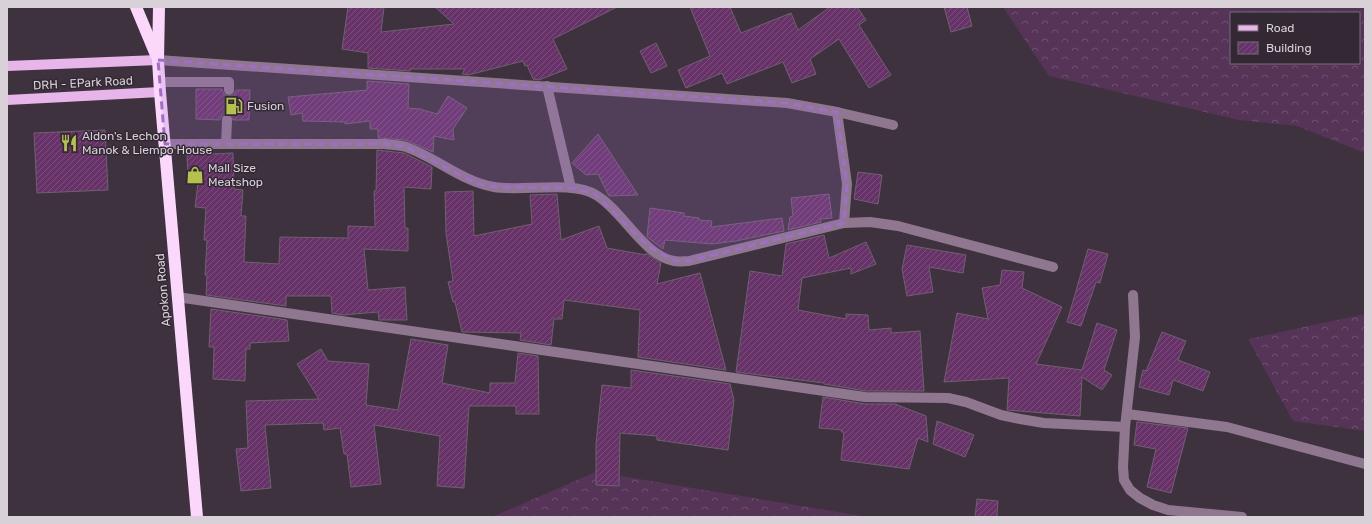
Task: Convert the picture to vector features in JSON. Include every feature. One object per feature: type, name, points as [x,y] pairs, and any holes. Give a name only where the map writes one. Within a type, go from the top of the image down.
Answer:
[{"type":"highway","name":"Apokon Road","points":[[136,7],[158,60]]},
{"type":"highway","name":"Apokon Road","points":[[159,7],[158,60],[160,87],[198,517]]},
{"type":"main road","name":"DRH - EPark Road","points":[[7,66],[158,60]]},
{"type":"main road","name":"DRH - EPark Road","points":[[7,100],[160,87]]},
{"type":"street","points":[[158,60],[787,103],[837,112],[893,125]]},
{"type":"street","points":[[160,87],[229,82],[229,90]]},
{"type":"street","points":[[547,86],[571,188]]},
{"type":"street","points":[[837,112],[847,184],[844,223]]},
{"type":"street","points":[[226,144],[227,120]]},
{"type":"street","points":[[165,144],[385,144],[404,146],[463,178],[478,184],[496,187],[584,189],[607,202],[648,246],[674,261],[689,260],[844,223],[870,222],[898,226],[1053,267]]},
{"type":"street","points":[[1133,296],[1135,337],[1125,427],[1123,467],[1124,480],[1130,490],[1140,498],[1153,505],[1168,510],[1242,517]]},
{"type":"street","points":[[178,297],[865,396],[921,396],[948,398],[980,407],[1000,415],[1044,423],[1125,427]]},
{"type":"street","points":[[1127,414],[1227,427],[1365,464]]},
{"type":"highlighted area","points":[[158,60],[787,103],[837,112],[847,184],[844,223],[689,261],[674,261],[648,246],[595,194],[571,188],[496,187],[478,184],[404,146],[385,144],[165,144]]},
{"type":"green space","points":[[1003,7],[1365,7],[1365,153],[1297,126],[1239,120],[1049,76]]},
{"type":"green space","points":[[1365,314],[1365,431],[1293,421],[1248,339]]},
{"type":"green space","points":[[596,472],[868,517],[492,517]]},
{"type":"building","points":[[348,7],[384,7],[381,32],[454,24],[435,7],[617,7],[553,39],[567,69],[539,80],[533,79],[527,65],[525,66],[523,61],[468,75],[462,74],[465,69],[410,69],[410,71],[368,68],[368,53],[342,49]]},
{"type":"building","points":[[690,7],[730,7],[741,33],[791,13],[798,30],[830,7],[857,7],[866,20],[859,25],[891,75],[869,88],[839,39],[810,59],[816,74],[792,83],[783,62],[727,84],[722,73],[686,88],[678,70],[710,56]]},
{"type":"building","points":[[944,7],[967,7],[972,26],[951,32]]},
{"type":"building","points":[[656,43],[667,66],[651,73],[640,51]]},
{"type":"building","points":[[367,81],[409,84],[408,108],[420,109],[437,114],[448,96],[467,108],[453,129],[454,140],[434,136],[433,152],[405,140],[378,138],[378,129],[370,129],[370,121],[345,124],[345,122],[303,121],[302,113],[291,115],[288,97],[367,90]]},
{"type":"building","points":[[196,89],[222,89],[224,94],[229,96],[233,95],[236,90],[250,90],[249,120],[233,120],[231,115],[227,114],[222,116],[220,120],[196,119]]},
{"type":"building","points":[[105,130],[108,190],[37,193],[34,133]]},
{"type":"building","points":[[598,134],[638,195],[609,196],[598,174],[586,175],[572,163]]},
{"type":"building","points":[[377,150],[404,153],[432,167],[431,189],[404,187],[405,228],[408,228],[408,251],[364,249],[368,290],[405,287],[407,320],[379,320],[378,312],[343,315],[332,313],[331,296],[286,296],[286,306],[206,295],[207,275],[205,275],[207,240],[204,240],[206,208],[195,207],[198,183],[188,183],[187,155],[233,153],[234,189],[243,190],[241,216],[246,216],[244,262],[279,264],[280,237],[348,238],[348,226],[375,227],[374,191],[376,191]]},
{"type":"building","points":[[858,172],[882,175],[878,204],[854,199]]},
{"type":"building","points":[[473,191],[474,236],[532,224],[530,195],[557,194],[561,240],[599,226],[607,248],[646,255],[646,253],[661,263],[657,284],[700,273],[726,370],[638,357],[640,310],[564,300],[562,319],[554,319],[551,345],[520,340],[521,333],[462,332],[455,302],[453,302],[448,282],[453,281],[446,233],[445,192]]},
{"type":"building","points":[[829,194],[832,218],[820,219],[821,222],[788,230],[790,217],[793,216],[791,198]]},
{"type":"building","points":[[650,208],[684,213],[684,216],[699,218],[699,220],[712,221],[711,227],[782,218],[784,231],[736,241],[712,244],[665,240],[663,249],[647,237]]},
{"type":"building","points":[[824,235],[829,258],[866,242],[876,264],[851,274],[851,268],[802,278],[798,310],[846,319],[846,314],[868,315],[869,330],[891,328],[891,333],[920,331],[924,391],[866,391],[824,383],[736,372],[750,271],[782,276],[786,244]]},
{"type":"building","points":[[907,245],[966,255],[963,273],[929,267],[933,292],[907,296],[902,269]]},
{"type":"building","points":[[1088,249],[1108,254],[1100,283],[1096,282],[1081,326],[1067,322]]},
{"type":"building","points":[[1002,270],[1024,272],[1022,288],[1062,307],[1036,364],[1082,370],[1097,323],[1117,330],[1104,370],[1112,375],[1102,390],[1082,377],[1080,416],[1007,410],[1009,378],[944,382],[957,313],[988,319],[982,288],[1000,285]]},
{"type":"building","points":[[211,309],[287,320],[289,341],[250,343],[250,349],[246,349],[245,381],[213,379],[214,347],[209,347]]},
{"type":"building","points":[[1162,332],[1186,341],[1178,360],[1210,372],[1203,391],[1173,380],[1169,395],[1139,387],[1143,370],[1146,371]]},
{"type":"building","points":[[411,339],[448,345],[442,383],[490,393],[490,383],[515,383],[518,353],[538,356],[539,414],[516,414],[516,406],[469,406],[464,488],[437,486],[440,436],[374,425],[381,484],[351,487],[347,454],[344,454],[340,428],[324,430],[323,423],[265,425],[271,488],[241,491],[236,449],[248,448],[246,401],[319,399],[297,364],[321,349],[328,361],[369,364],[366,405],[398,410]]},
{"type":"building","points":[[631,370],[730,384],[734,400],[728,450],[657,440],[657,436],[620,433],[619,486],[596,485],[596,444],[602,385],[631,388]]},
{"type":"building","points":[[823,397],[865,404],[895,404],[926,416],[928,442],[918,438],[909,469],[841,460],[844,432],[841,432],[842,430],[819,428]]},
{"type":"building","points":[[937,421],[974,435],[965,457],[933,444]]},
{"type":"building","points":[[1137,422],[1188,428],[1171,493],[1147,487],[1156,449],[1134,445]]},
{"type":"building","points":[[977,499],[998,501],[997,517],[975,517]]},
{"type":"tunnel","points":[[227,120],[229,90]]},
{"type":"place","name":"Fusion","points":[[234,106]]},
{"type":"place","name":"Aldon's Lechon Manok & Liempo House","points":[[69,143]]},
{"type":"place","name":"Mall Size Meatshop","points":[[195,175]]}]
